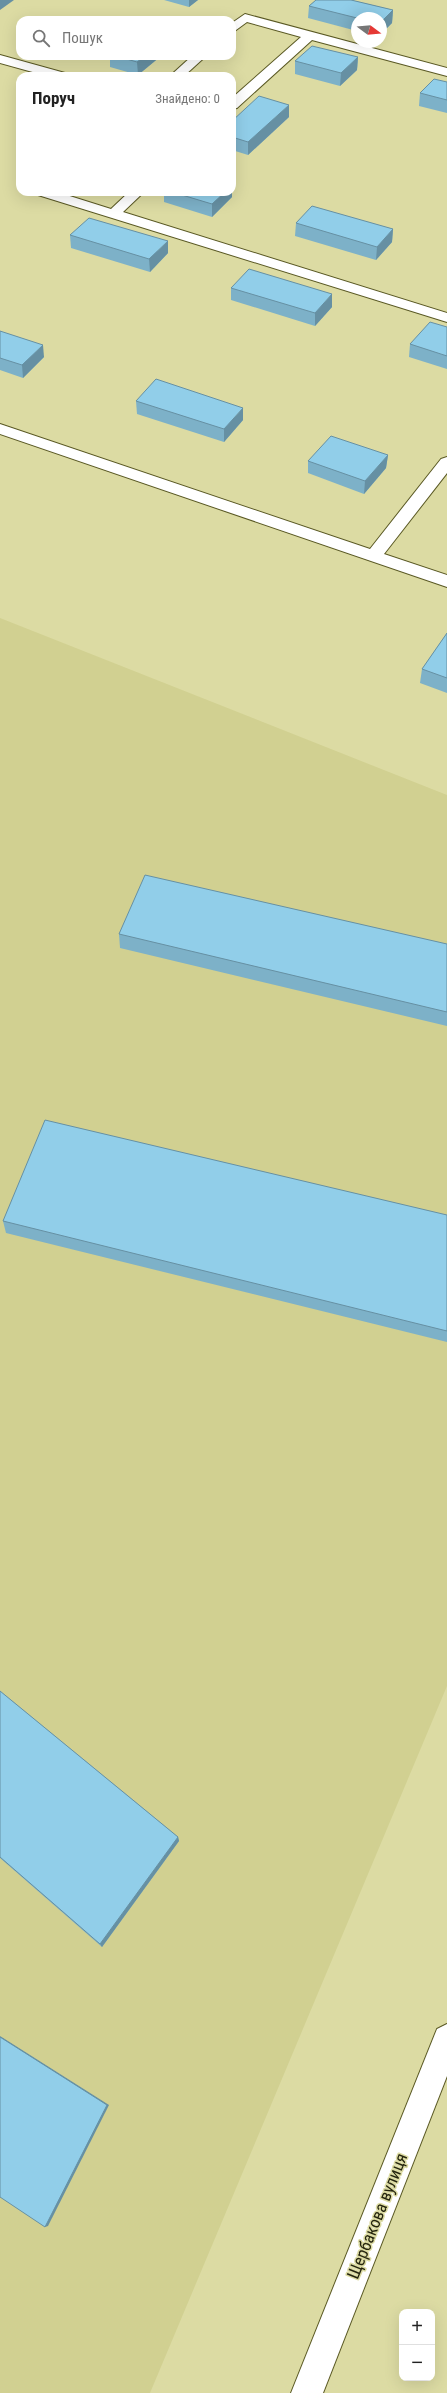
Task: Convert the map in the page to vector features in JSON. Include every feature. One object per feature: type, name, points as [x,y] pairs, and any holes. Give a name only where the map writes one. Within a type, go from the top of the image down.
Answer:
[{"type":"street","points":[[236,26],[245,18],[447,72]]},
{"type":"street","points":[[236,102],[310,35]]},
{"type":"street","points":[[0,59],[47,72]]},
{"type":"street","points":[[181,72],[195,60]]},
{"type":"street","points":[[56,196],[447,318]]},
{"type":"street","points":[[113,214],[133,196]]},
{"type":"street","points":[[0,429],[447,581]]},
{"type":"street","points":[[374,555],[447,462]]},
{"type":"street","name":"Щербакова вулиця","points":[[307,2393],[447,2040]]},
{"type":"shaded area","points":[[0,618],[447,795],[447,1686],[150,2393],[0,2393]]},
{"type":"building","points":[[316,0],[351,0],[393,10],[387,16],[387,12],[351,12],[351,16],[309,6]]},
{"type":"building","points":[[312,46],[358,57],[341,73],[295,61]]},
{"type":"building","points":[[434,79],[447,82],[447,100],[420,93]]},
{"type":"building","points":[[259,96],[289,105],[248,142],[236,138],[236,117]]},
{"type":"building","points":[[185,196],[221,196],[212,204]]},
{"type":"building","points":[[312,206],[393,229],[377,247],[296,223]]},
{"type":"building","points":[[89,218],[168,241],[149,259],[70,235]]},
{"type":"building","points":[[249,269],[332,294],[315,313],[231,288]]},
{"type":"building","points":[[430,322],[447,327],[447,356],[410,344]]},
{"type":"building","points":[[0,331],[43,345],[22,365],[0,358]]},
{"type":"building","points":[[156,379],[243,408],[224,429],[136,401]]},
{"type":"building","points":[[331,436],[388,455],[365,481],[308,461]]},
{"type":"building","points":[[447,633],[447,678],[422,669]]},
{"type":"building","points":[[145,875],[447,944],[447,1012],[119,934]]},
{"type":"building","points":[[45,1120],[447,1215],[447,1331],[3,1221]]},
{"type":"building","points":[[0,1691],[178,1837],[100,1944],[0,1857]]},
{"type":"building","points":[[0,2037],[107,2105],[45,2227],[0,2197]]}]
